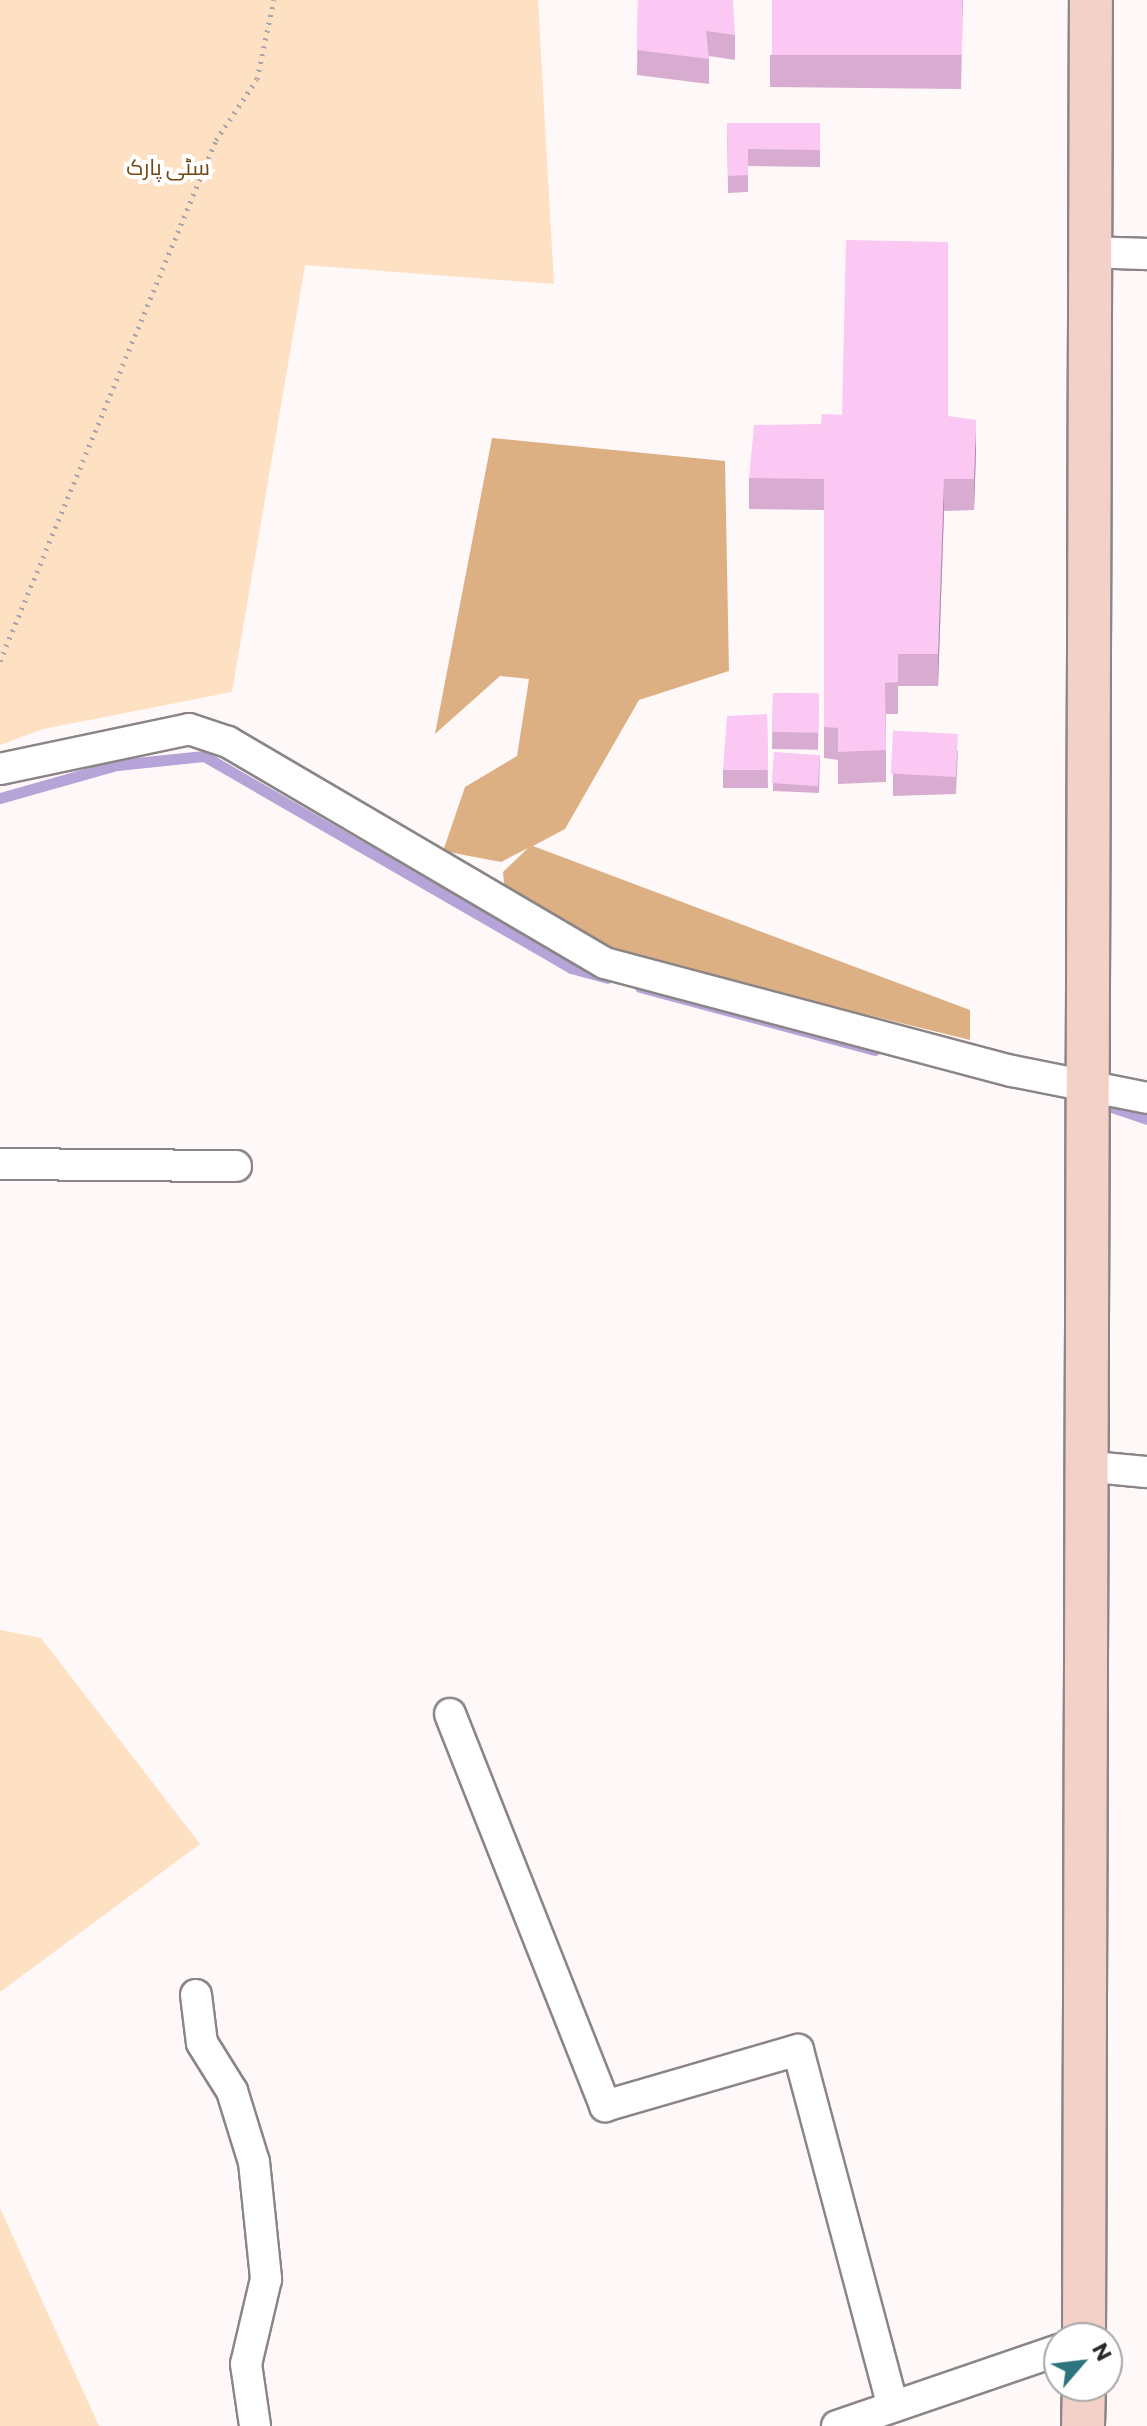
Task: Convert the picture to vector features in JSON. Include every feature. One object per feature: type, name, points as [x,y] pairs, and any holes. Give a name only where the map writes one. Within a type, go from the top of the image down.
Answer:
[{"type":"main road","points":[[1084,2322],[1083,1084],[1086,252],[1091,0]]},
{"type":"main road","points":[[1083,2426],[1084,2402]]},
{"type":"street","points":[[1086,252],[1147,254]]},
{"type":"street","points":[[0,769],[189,729],[228,742],[605,963],[1147,1098]]},
{"type":"street","points":[[0,1164],[236,1166]]},
{"type":"street","points":[[1083,1466],[1147,1472]]},
{"type":"street","points":[[450,1714],[605,2106],[798,2050],[893,2407]]},
{"type":"street","points":[[196,1995],[202,2043],[232,2091],[254,2162],[266,2279],[246,2364],[255,2426]]},
{"type":"street","points":[[837,2426],[1043,2355]]},
{"type":"path","points":[[0,661],[216,140],[257,79],[274,0]]},
{"type":"green space","name":"سٹی پارک","points":[[0,0],[538,0],[554,284],[305,265],[232,692],[43,729],[0,745]]},
{"type":"green space","points":[[0,1630],[41,1638],[200,1844],[0,1992]]},
{"type":"green space","points":[[0,2208],[99,2426],[0,2426]]},
{"type":"shaded area","points":[[492,438],[725,461],[729,671],[639,700],[565,829],[533,846],[970,1010],[970,1040],[613,952],[505,893],[503,872],[528,848],[501,862],[443,851],[465,787],[517,756],[529,679],[500,676],[435,734]]},
{"type":"building","points":[[638,0],[733,0],[735,35],[706,31],[709,59],[637,50]]},
{"type":"building","points":[[772,0],[962,0],[962,55],[772,55]]},
{"type":"building","points":[[727,123],[820,123],[820,150],[748,149],[748,175],[728,176]]},
{"type":"building","points":[[846,240],[948,242],[948,416],[976,420],[974,479],[944,479],[938,654],[898,654],[898,682],[885,683],[886,750],[838,752],[838,728],[824,727],[824,479],[749,478],[754,425],[821,424],[822,414],[842,415]]},
{"type":"building","points":[[773,693],[819,694],[818,733],[772,732]]},
{"type":"building","points":[[767,714],[768,770],[723,770],[727,716]]},
{"type":"building","points":[[893,731],[958,734],[956,777],[891,774]]},
{"type":"building","points":[[774,752],[820,755],[818,786],[772,783]]},
{"type":"waterway","points":[[0,798],[117,765],[204,756],[571,968],[608,978]]},
{"type":"waterway","points":[[640,987],[875,1050]]},
{"type":"waterway","points":[[1103,1104],[1147,1119]]}]
